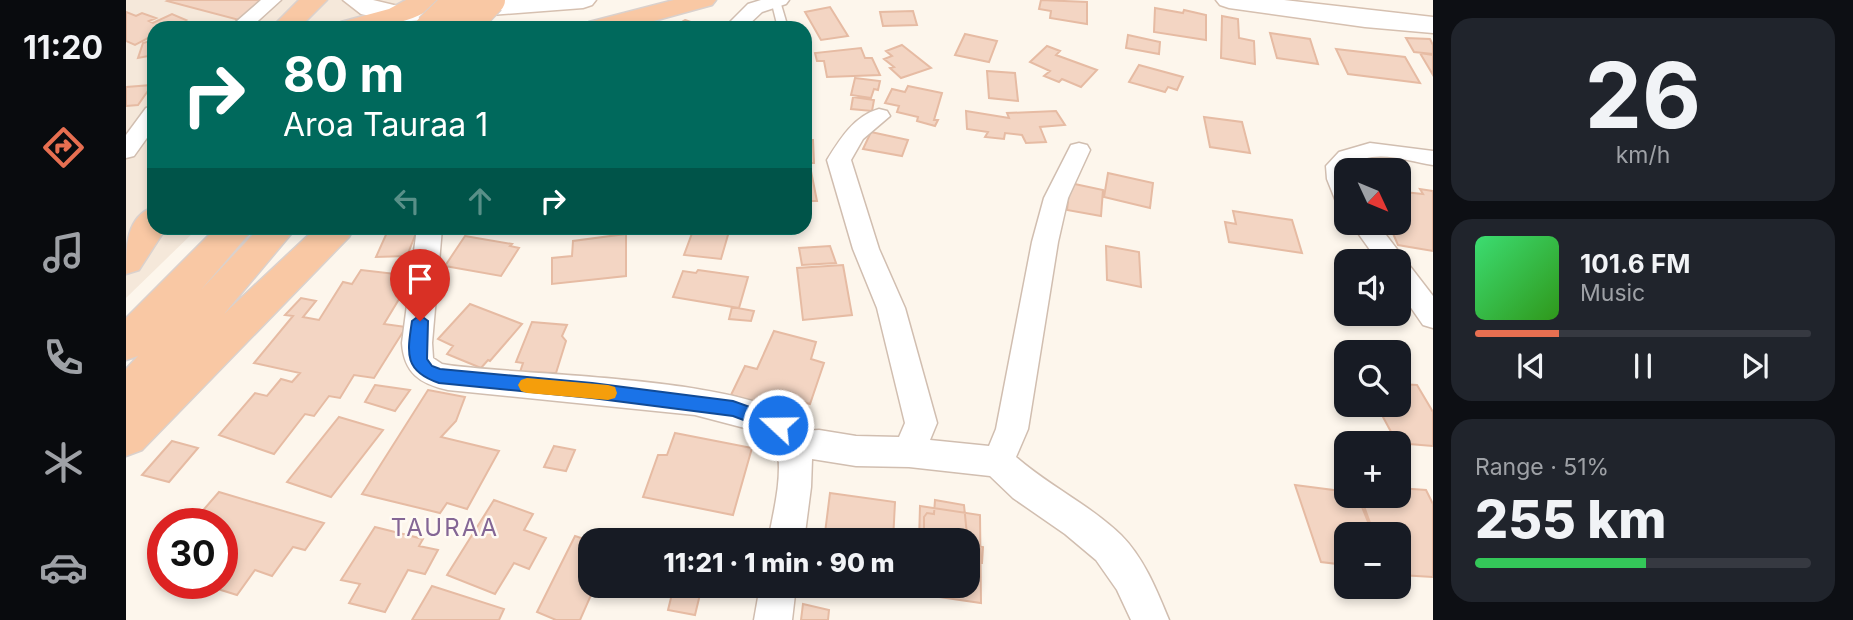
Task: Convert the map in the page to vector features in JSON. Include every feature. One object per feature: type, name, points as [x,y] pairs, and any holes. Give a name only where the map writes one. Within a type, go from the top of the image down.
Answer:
[{"type":"highway","points":[[292,21],[314,0]]},
{"type":"highway","points":[[436,21],[458,0]]},
{"type":"highway","points":[[471,21],[491,0]]},
{"type":"highway","points":[[587,21],[595,11],[592,0]]},
{"type":"highway","points":[[624,21],[703,0]]},
{"type":"highway","points":[[370,21],[426,1]]},
{"type":"highway","points":[[126,261],[147,230]]},
{"type":"highway","points":[[126,344],[230,235]]},
{"type":"highway","points":[[126,398],[273,235]]},
{"type":"highway","points":[[126,436],[330,235]]},
{"type":"main road","points":[[356,0],[370,9],[583,0]]},
{"type":"main road","points":[[426,1],[436,0]]},
{"type":"main road","points":[[1229,0],[1365,19],[1433,25]]},
{"type":"street","points":[[247,21],[272,0]]},
{"type":"street","points":[[741,21],[755,8],[777,1]]},
{"type":"street","points":[[879,116],[854,135],[839,160],[866,249],[891,308],[912,388],[920,424],[909,452]]},
{"type":"street","points":[[126,152],[147,123]]},
{"type":"street","points":[[998,462],[1012,429],[1045,242],[1056,198],[1079,150]]},
{"type":"street","points":[[1344,158],[1358,152],[1375,150],[1433,158]]},
{"type":"street","points":[[429,235],[417,344],[419,362],[426,371],[452,377],[733,409],[778,425],[790,436],[795,455],[788,528]]},
{"type":"street","points":[[1372,235],[1383,249]]},
{"type":"street","points":[[1411,286],[1433,317]]},
{"type":"street","points":[[793,446],[819,444],[856,451],[909,452],[998,462],[1025,487],[1077,522],[1109,548],[1130,577],[1150,620]]},
{"type":"street","points":[[773,620],[776,598]]},
{"type":"lane","points":[[777,1],[781,21]]},
{"type":"shaded area","points":[[126,0],[434,0],[413,21],[147,21],[147,235],[191,235],[126,298]]},
{"type":"building","points":[[169,0],[264,0],[239,20],[167,1]]},
{"type":"building","points":[[1041,0],[1087,2],[1087,24],[1050,18],[1051,11],[1039,9]]},
{"type":"building","points":[[830,7],[848,36],[821,40],[805,12]]},
{"type":"building","points":[[1155,8],[1206,15],[1206,40],[1154,32]]},
{"type":"building","points":[[913,11],[917,25],[883,26],[880,12]]},
{"type":"building","points":[[126,12],[136,16],[142,13],[156,18],[147,21],[147,39],[135,45],[126,41]]},
{"type":"building","points":[[172,14],[186,20],[184,21],[157,21]]},
{"type":"building","points":[[1222,16],[1238,19],[1239,38],[1254,41],[1255,64],[1221,58]]},
{"type":"building","points":[[1270,33],[1310,39],[1318,64],[1277,58]]},
{"type":"building","points":[[965,34],[997,41],[989,62],[955,55]]},
{"type":"building","points":[[1128,35],[1160,42],[1159,54],[1126,48]]},
{"type":"building","points":[[1406,38],[1430,39],[1433,54],[1414,52]]},
{"type":"building","points":[[147,42],[147,56],[138,58],[143,43]]},
{"type":"building","points":[[902,45],[931,68],[901,78],[890,68],[894,67],[884,59],[892,56],[886,51]]},
{"type":"building","points":[[1047,46],[1060,51],[1056,55],[1097,70],[1081,87],[1062,79],[1059,82],[1044,76],[1050,71],[1030,62]]},
{"type":"building","points":[[861,48],[865,58],[872,58],[880,75],[827,77],[824,61],[817,61],[815,53]]},
{"type":"building","points":[[1336,49],[1405,57],[1420,83],[1348,74]]},
{"type":"building","points":[[1420,53],[1433,55],[1433,75]]},
{"type":"building","points":[[1139,65],[1183,77],[1177,90],[1168,87],[1165,92],[1129,82]]},
{"type":"building","points":[[987,71],[1015,73],[1018,101],[989,98]]},
{"type":"building","points":[[855,78],[880,81],[878,90],[874,89],[871,98],[851,95]]},
{"type":"building","points":[[147,85],[147,92],[138,105],[126,106],[126,87]]},
{"type":"building","points":[[908,86],[942,93],[934,120],[938,120],[935,126],[917,121],[918,117],[897,112],[899,106],[885,103],[892,89],[905,92]]},
{"type":"building","points":[[853,97],[874,100],[872,111],[851,109]]},
{"type":"building","points":[[966,111],[1009,118],[1007,113],[1056,111],[1065,125],[1040,127],[1046,142],[1026,143],[1022,135],[1005,133],[1004,139],[985,137],[988,132],[967,129]]},
{"type":"building","points":[[1204,117],[1242,122],[1250,153],[1210,147]]},
{"type":"building","points":[[871,132],[908,140],[902,156],[863,149]]},
{"type":"building","points":[[812,140],[813,140],[812,163]]},
{"type":"building","points":[[1108,173],[1153,183],[1150,208],[1104,197]]},
{"type":"building","points":[[812,176],[817,201],[812,201]]},
{"type":"building","points":[[1070,183],[1103,190],[1101,216],[1067,210]]},
{"type":"building","points":[[1420,189],[1433,191],[1433,251],[1398,245],[1394,235],[1411,235],[1411,193],[1423,194]]},
{"type":"building","points":[[1233,211],[1292,220],[1302,253],[1229,242],[1225,222],[1236,224]]},
{"type":"building","points":[[386,235],[415,235],[407,256],[376,257]]},
{"type":"building","points":[[626,235],[626,276],[552,284],[552,258],[572,256],[573,241]]},
{"type":"building","points":[[691,235],[728,235],[721,259],[684,255]]},
{"type":"building","points":[[465,236],[512,244],[510,246],[519,248],[501,276],[445,266]]},
{"type":"building","points":[[830,246],[836,263],[802,265],[799,248]]},
{"type":"building","points":[[1106,246],[1139,252],[1141,287],[1107,280]]},
{"type":"building","points":[[843,265],[852,315],[803,320],[797,268]]},
{"type":"building","points":[[361,270],[413,276],[384,324],[406,327],[374,378],[354,375],[340,398],[329,396],[314,416],[305,414],[274,454],[219,435],[255,393],[267,396],[281,379],[292,382],[300,373],[254,363],[293,316],[285,315],[301,298],[316,301],[303,317],[319,320],[343,282],[352,284]]},
{"type":"building","points":[[698,270],[748,277],[739,308],[673,297],[683,271],[696,273]]},
{"type":"building","points":[[470,304],[522,324],[481,368],[447,354],[453,346],[438,339]]},
{"type":"building","points":[[732,307],[754,311],[751,321],[729,319]]},
{"type":"building","points":[[532,322],[567,325],[562,336],[566,341],[556,373],[520,372],[523,363],[516,362]]},
{"type":"building","points":[[774,331],[816,342],[811,359],[824,363],[810,404],[791,399],[785,411],[731,395],[745,366],[757,369]]},
{"type":"building","points":[[375,385],[410,390],[395,411],[365,402]]},
{"type":"building","points":[[1411,385],[1417,385],[1433,412],[1433,446],[1411,444],[1411,431],[1391,431],[1383,417],[1411,417]]},
{"type":"building","points":[[428,390],[465,397],[456,421],[441,437],[499,451],[467,509],[447,503],[440,513],[362,494]]},
{"type":"building","points":[[339,417],[383,430],[331,497],[287,482]]},
{"type":"building","points":[[675,433],[752,448],[733,515],[643,497],[658,455],[667,455]]},
{"type":"building","points":[[172,441],[198,448],[169,482],[142,475]]},
{"type":"building","points":[[554,446],[575,450],[566,471],[544,467]]},
{"type":"building","points":[[1295,485],[1334,490],[1334,508],[1362,508],[1368,522],[1334,522],[1334,564],[1321,562]]},
{"type":"building","points":[[1411,489],[1426,490],[1433,504],[1433,577],[1411,576],[1411,522],[1370,522],[1365,508],[1411,508]]},
{"type":"building","points":[[219,492],[324,523],[305,550],[293,547],[272,576],[255,570],[238,594],[238,508],[205,508]]},
{"type":"building","points":[[830,493],[895,502],[894,528],[826,528]]},
{"type":"building","points":[[494,500],[533,514],[524,530],[546,538],[529,569],[514,563],[495,594],[447,575]]},
{"type":"building","points":[[935,500],[964,505],[967,528],[924,528],[924,517],[927,513],[934,514]]},
{"type":"building","points":[[920,506],[980,515],[981,603],[946,598],[980,598],[980,528],[919,528]]},
{"type":"building","points":[[375,527],[423,539],[419,546],[438,550],[425,574],[408,570],[385,612],[349,603],[360,584],[341,580]]},
{"type":"building","points":[[575,536],[578,537],[578,598],[590,598],[580,620],[556,620],[537,612]]},
{"type":"building","points":[[980,547],[983,547],[980,563]]},
{"type":"building","points":[[432,586],[504,609],[499,620],[412,620]]},
{"type":"building","points":[[671,598],[699,598],[695,615],[668,610]]},
{"type":"building","points":[[803,604],[829,610],[828,620],[801,620]]},
{"type":"slow traffic","points":[[527,385],[608,393]]},
{"type":"district","name":"TAURAA","points":[[445,527]]},
{"type":"route","points":[[420,321],[417,344],[419,362],[426,371],[439,376],[686,402],[733,409],[778,425]]}]
